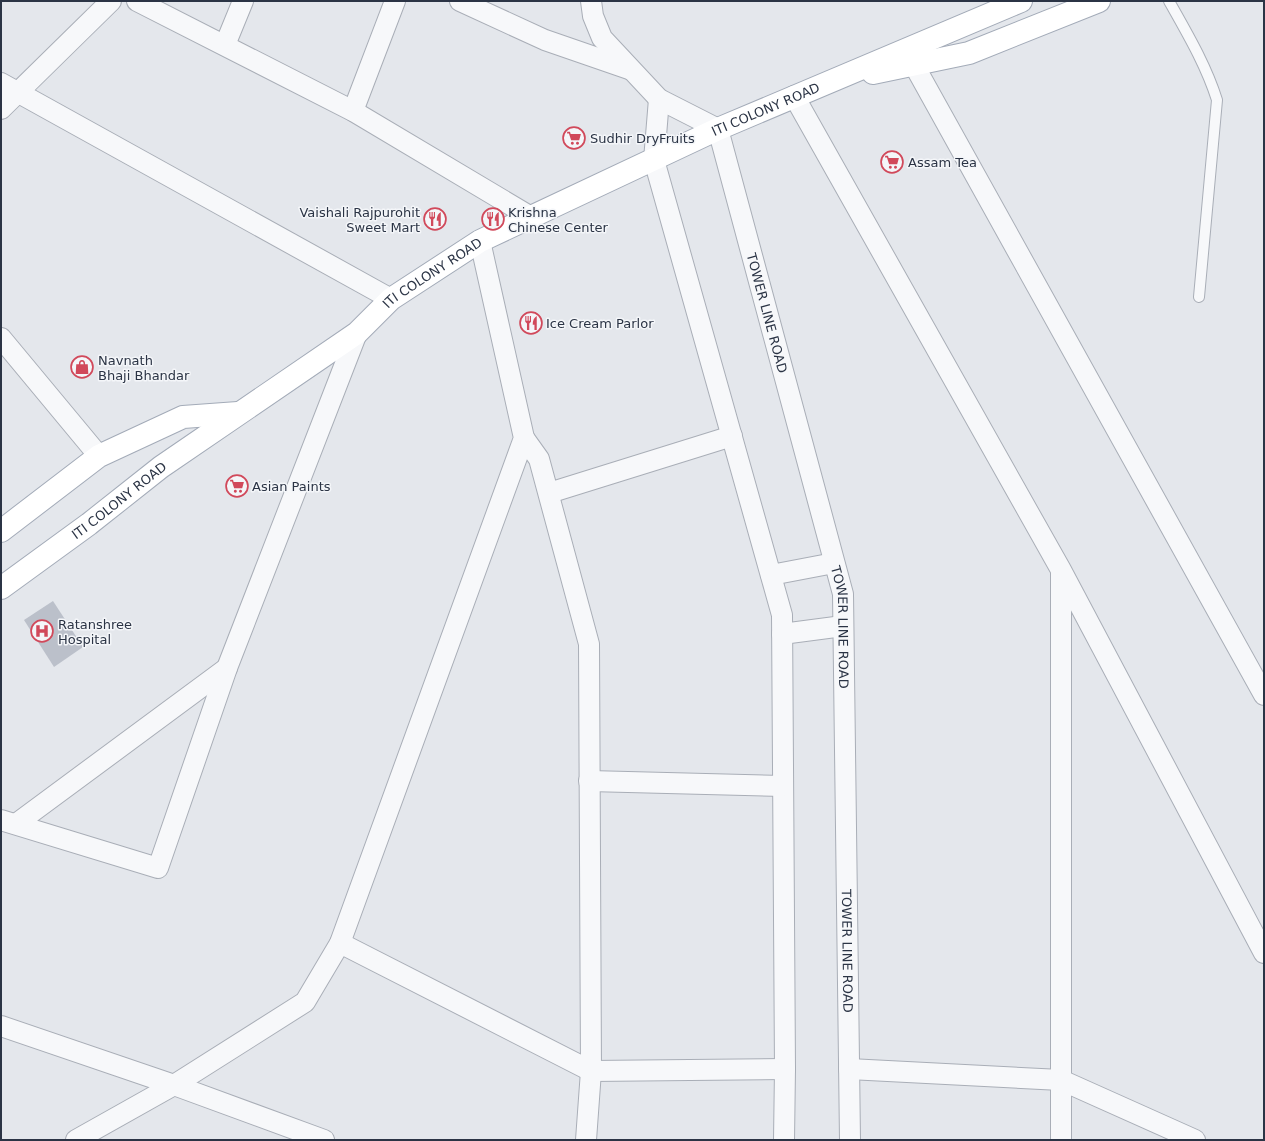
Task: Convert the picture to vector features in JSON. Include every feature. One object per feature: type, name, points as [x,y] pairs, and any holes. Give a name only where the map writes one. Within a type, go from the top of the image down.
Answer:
[{"type":"main road","name":"ITI COLONY ROAD","points":[[1,588],[89,524],[161,467],[356,332],[391,299],[480,241],[794,96],[1021,1]]},
{"type":"main road","points":[[827,82],[969,54],[1099,1]]},
{"type":"main road","points":[[1,531],[100,456],[183,417],[238,413]]},
{"type":"street","points":[[1,109],[111,1]]},
{"type":"street","points":[[137,1],[353,111],[530,217]]},
{"type":"street","points":[[225,45],[243,1]]},
{"type":"street","points":[[353,111],[395,1]]},
{"type":"street","points":[[460,1],[545,40],[631,70]]},
{"type":"street","points":[[591,1],[593,16],[602,38],[659,99],[718,130]]},
{"type":"street","points":[[914,65],[1264,695]]},
{"type":"street","points":[[1,83],[391,299]]},
{"type":"street","points":[[794,96],[1061,570],[1264,953]]},
{"type":"street","points":[[659,99],[654,160],[782,615],[785,1069],[784,1140]]},
{"type":"street","name":"TOWER LINE ROAD","points":[[718,130],[843,594],[850,1140]]},
{"type":"street","points":[[480,241],[524,438],[539,459],[589,644],[591,1071],[586,1140]]},
{"type":"street","points":[[8,822],[158,868],[227,668],[356,332]]},
{"type":"street","points":[[1,338],[100,456]]},
{"type":"street","points":[[549,493],[732,436]]},
{"type":"street","points":[[76,1140],[174,1085],[306,1002],[340,943],[524,438]]},
{"type":"street","points":[[771,575],[834,563]]},
{"type":"street","points":[[1061,570],[1061,1140]]},
{"type":"street","points":[[782,634],[843,626]]},
{"type":"street","points":[[8,822],[227,668]]},
{"type":"street","points":[[589,781],[783,786]]},
{"type":"street","points":[[340,943],[591,1071],[785,1069]]},
{"type":"street","points":[[1,1026],[174,1085],[324,1140]]},
{"type":"street","points":[[850,1069],[1061,1080],[1195,1140]]},
{"type":"lane","points":[[1169,1],[1211,79],[1217,100],[1199,297]]},
{"type":"building","points":[[53,601],[83,647],[54,667],[24,620]]},
{"type":"place","name":"Sudhir DryFruits","points":[[574,138]]},
{"type":"place","name":"Assam Tea","points":[[892,162]]},
{"type":"place","name":"Vaishali Rajpurohit Sweet Mart","points":[[435,219]]},
{"type":"place","name":"Krishna Chinese Center","points":[[493,219]]},
{"type":"place","name":"Ice Cream Parlor","points":[[531,323]]},
{"type":"place","name":"Navnath Bhaji Bhandar","points":[[82,367]]},
{"type":"place","name":"Asian Paints","points":[[237,486]]},
{"type":"place","name":"Ratanshree Hospital","points":[[42,631]]}]
